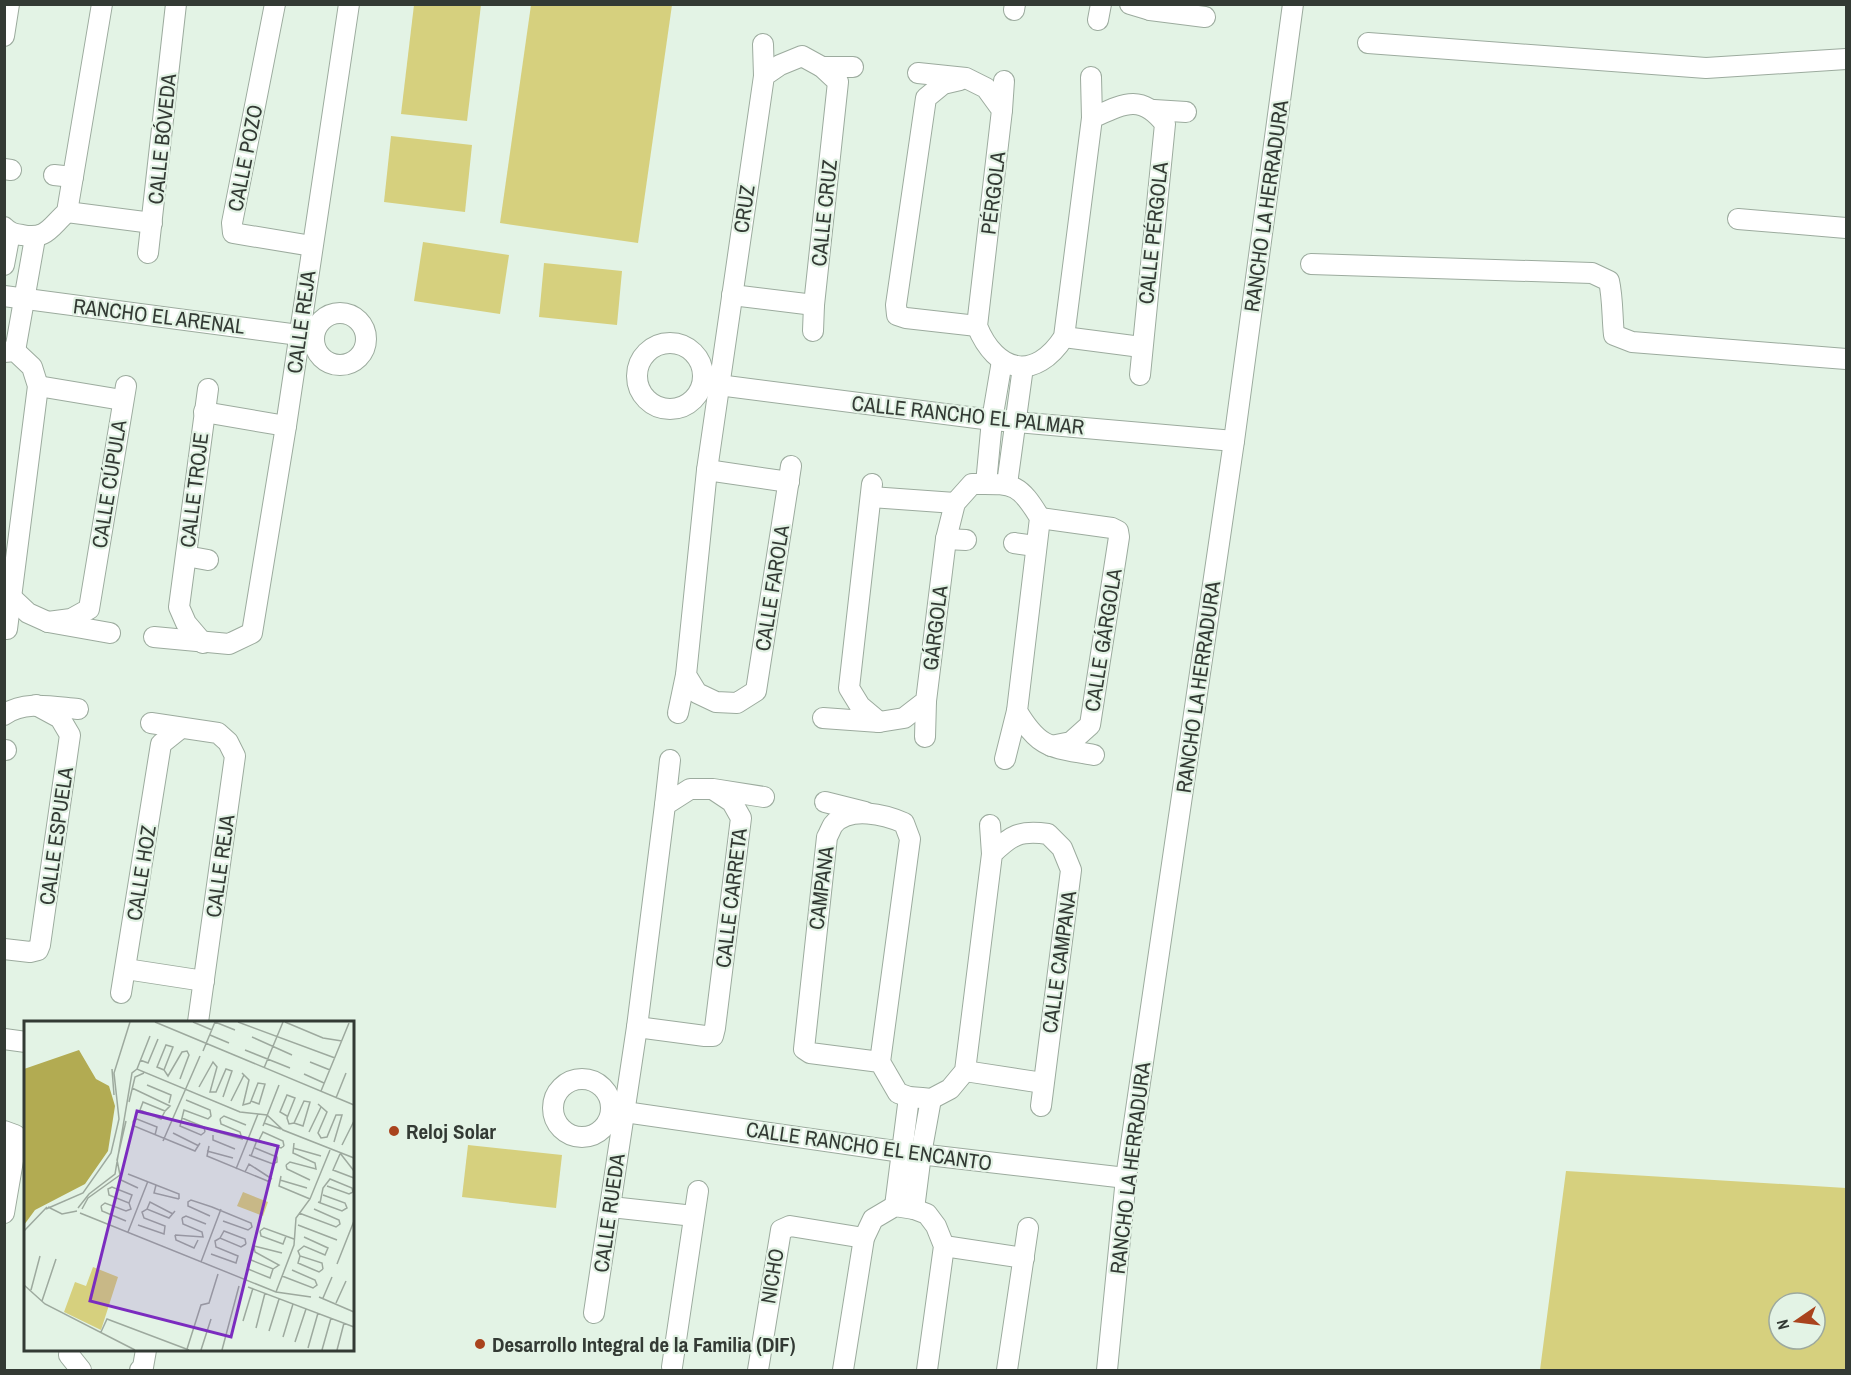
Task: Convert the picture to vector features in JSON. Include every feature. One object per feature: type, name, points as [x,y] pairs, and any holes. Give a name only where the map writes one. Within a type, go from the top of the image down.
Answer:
[{"type":"street","points":[[4,265],[7,230],[35,237],[45,234],[67,212],[64,176],[102,4]]},
{"type":"street","name":"CALLE BÓVEDA","points":[[67,212],[152,223],[176,4]]},
{"type":"street","name":"CALLE POZO","points":[[275,4],[232,223],[233,233],[312,246]]},
{"type":"street","points":[[1130,4],[1150,10],[1205,17]]},
{"type":"street","points":[[1150,10],[1180,4]]},
{"type":"street","name":"RANCHO LA HERRADURA","points":[[1107,1371],[1126,1178],[1234,441],[1293,4]]},
{"type":"street","name":"CALLE REJA","points":[[203,643],[229,644],[252,633],[253,571],[307,336],[312,246],[347,7]]},
{"type":"street","points":[[4,36],[7,8]]},
{"type":"street","name":"CRUZ","points":[[711,384],[732,295],[764,76],[763,44]]},
{"type":"street","points":[[1368,44],[1706,68],[1846,59]]},
{"type":"street","points":[[764,76],[780,64],[802,56],[822,66],[853,67]]},
{"type":"street","name":"CALLE CRUZ","points":[[814,305],[838,82],[822,66]]},
{"type":"street","points":[[918,73],[966,78],[986,88],[1002,110]]},
{"type":"street","points":[[966,78],[943,84],[926,98],[896,305],[897,315],[977,326],[990,352],[1012,365],[1042,361],[1055,350],[1064,337],[1092,118],[1091,77]]},
{"type":"street","points":[[1002,110],[1004,81]]},
{"type":"street","points":[[1092,118],[1117,107],[1139,104],[1154,110],[1186,112]]},
{"type":"street","name":"PÉRGOLA","points":[[977,326],[1002,110]]},
{"type":"street","name":"CALLE PÉRGOLA","points":[[1140,375],[1164,124],[1154,110]]},
{"type":"street","points":[[1738,219],[1846,228]]},
{"type":"street","points":[[148,253],[152,223]]},
{"type":"street","points":[[7,629],[12,598],[22,569],[24,423],[38,386],[32,367],[10,352],[14,298],[35,237]]},
{"type":"street","points":[[1311,264],[1592,273],[1609,281],[1613,297],[1614,335],[1632,342],[1846,359]]},
{"type":"street","points":[[732,295],[814,305],[813,331]]},
{"type":"street","name":"RANCHO EL ARENAL","points":[[14,298],[307,336]]},
{"type":"street","points":[[1064,337],[1141,347]]},
{"type":"street","points":[[996,484],[992,420],[1012,365]]},
{"type":"street","points":[[996,484],[1015,422],[1012,365]]},
{"type":"street","points":[[678,713],[699,621],[711,384]]},
{"type":"street","name":"CALLE RANCHO EL PALMAR","points":[[711,384],[992,420],[1234,441]]},
{"type":"street","name":"CALLE CÚPULA","points":[[38,386],[124,393],[86,578],[89,609],[71,619],[48,622]]},
{"type":"street","points":[[204,412],[208,389]]},
{"type":"street","name":"CALLE TROJE","points":[[203,643],[186,623],[180,607],[204,412],[286,426]]},
{"type":"street","name":"CALLE FAROLA","points":[[686,675],[697,693],[716,702],[737,703],[756,691],[758,630],[790,474],[707,470]]},
{"type":"street","points":[[879,722],[860,706],[849,688],[872,490],[955,503],[972,484],[996,484],[1018,489],[1040,518],[1017,711],[1005,759]]},
{"type":"street","name":"GÁRGOLA","points":[[824,718],[879,722],[904,718],[926,701],[946,538],[955,503]]},
{"type":"street","name":"CALLE GÁRGOLA","points":[[1040,518],[1112,528],[1118,531],[1119,537],[1090,725],[1071,742],[1048,746]]},
{"type":"street","points":[[946,538],[966,540]]},
{"type":"street","points":[[1014,543],[1035,546]]},
{"type":"street","points":[[186,556],[208,560]]},
{"type":"street","points":[[12,598],[28,613],[48,622],[110,633]]},
{"type":"street","points":[[154,637],[203,643]]},
{"type":"street","points":[[925,737],[926,701]]},
{"type":"street","points":[[4,716],[12,710],[36,705],[78,709]]},
{"type":"street","name":"CALLE ESPUELA","points":[[4,949],[30,952],[38,950],[40,945],[60,758],[70,735],[60,718],[36,705]]},
{"type":"street","points":[[1017,711],[1028,730],[1048,746],[1094,755]]},
{"type":"street","points":[[152,723],[181,728]]},
{"type":"street","name":"CALLE REJA","points":[[181,728],[218,733],[228,742],[236,756],[198,1021]]},
{"type":"street","name":"CALLE HOZ","points":[[121,993],[161,744],[181,728]]},
{"type":"street","points":[[637,1027],[670,760]]},
{"type":"street","points":[[665,806],[690,789],[713,789],[764,797]]},
{"type":"street","name":"CALLE CARRETA","points":[[637,1027],[712,1036],[715,1028],[741,818],[732,802],[713,789]]},
{"type":"street","points":[[825,802],[888,816],[904,823],[910,839],[879,1062],[898,1093],[921,1098],[950,1089],[965,1071],[992,854],[990,825]]},
{"type":"street","name":"CAMPANA","points":[[867,812],[849,816],[834,823],[827,837],[804,1049],[810,1053],[879,1062]]},
{"type":"street","name":"CALLE CAMPANA","points":[[992,854],[1008,838],[1021,833],[1048,834],[1062,848],[1071,870],[1043,1083]]},
{"type":"street","points":[[126,969],[204,981]]},
{"type":"street","name":"CALLE RUEDA","points":[[594,1313],[610,1207],[617,1111],[637,1027]]},
{"type":"street","points":[[4,1039],[24,1042]]},
{"type":"street","points":[[965,1071],[1043,1083],[1041,1106]]},
{"type":"street","points":[[905,1208],[921,1098]]},
{"type":"street","name":"CALLE RANCHO EL ENCANTO","points":[[617,1111],[912,1153],[1126,1178]]},
{"type":"street","points":[[4,1131],[15,1135],[16,1143],[4,1214]]},
{"type":"street","points":[[672,1367],[698,1191]]},
{"type":"street","points":[[610,1207],[694,1216]]},
{"type":"street","points":[[843,1371],[864,1238],[873,1219],[905,1208],[927,1214],[936,1226],[944,1246],[927,1371]]},
{"type":"street","name":"NICHO","points":[[758,1371],[781,1230],[790,1226],[864,1238]]},
{"type":"street","points":[[1006,1371],[1029,1228]]},
{"type":"street","points":[[944,1246],[1024,1258]]},
{"type":"street","points":[[70,1351],[69,1355],[81,1371]]},
{"type":"street","points":[[140,1371],[146,1351]]},
{"type":"shaded area","points":[[414,5],[481,5],[467,121],[401,114]]},
{"type":"shaded area","points":[[531,5],[672,5],[638,243],[500,223]]},
{"type":"shaded area","points":[[391,136],[472,145],[465,212],[384,202]]},
{"type":"shaded area","points":[[423,242],[509,255],[500,314],[414,301]]},
{"type":"shaded area","points":[[544,263],[622,271],[617,325],[539,317]]},
{"type":"shaded area","points":[[468,1145],[562,1155],[556,1208],[462,1197]]},
{"type":"shaded area","points":[[1566,1171],[1846,1188],[1846,1370],[1540,1370]]},
{"type":"place","name":"Reloj Solar","points":[[394,1131]]},
{"type":"place","name":"Desarrollo Integral de la Familia (DIF)","points":[[480,1344]]}]
